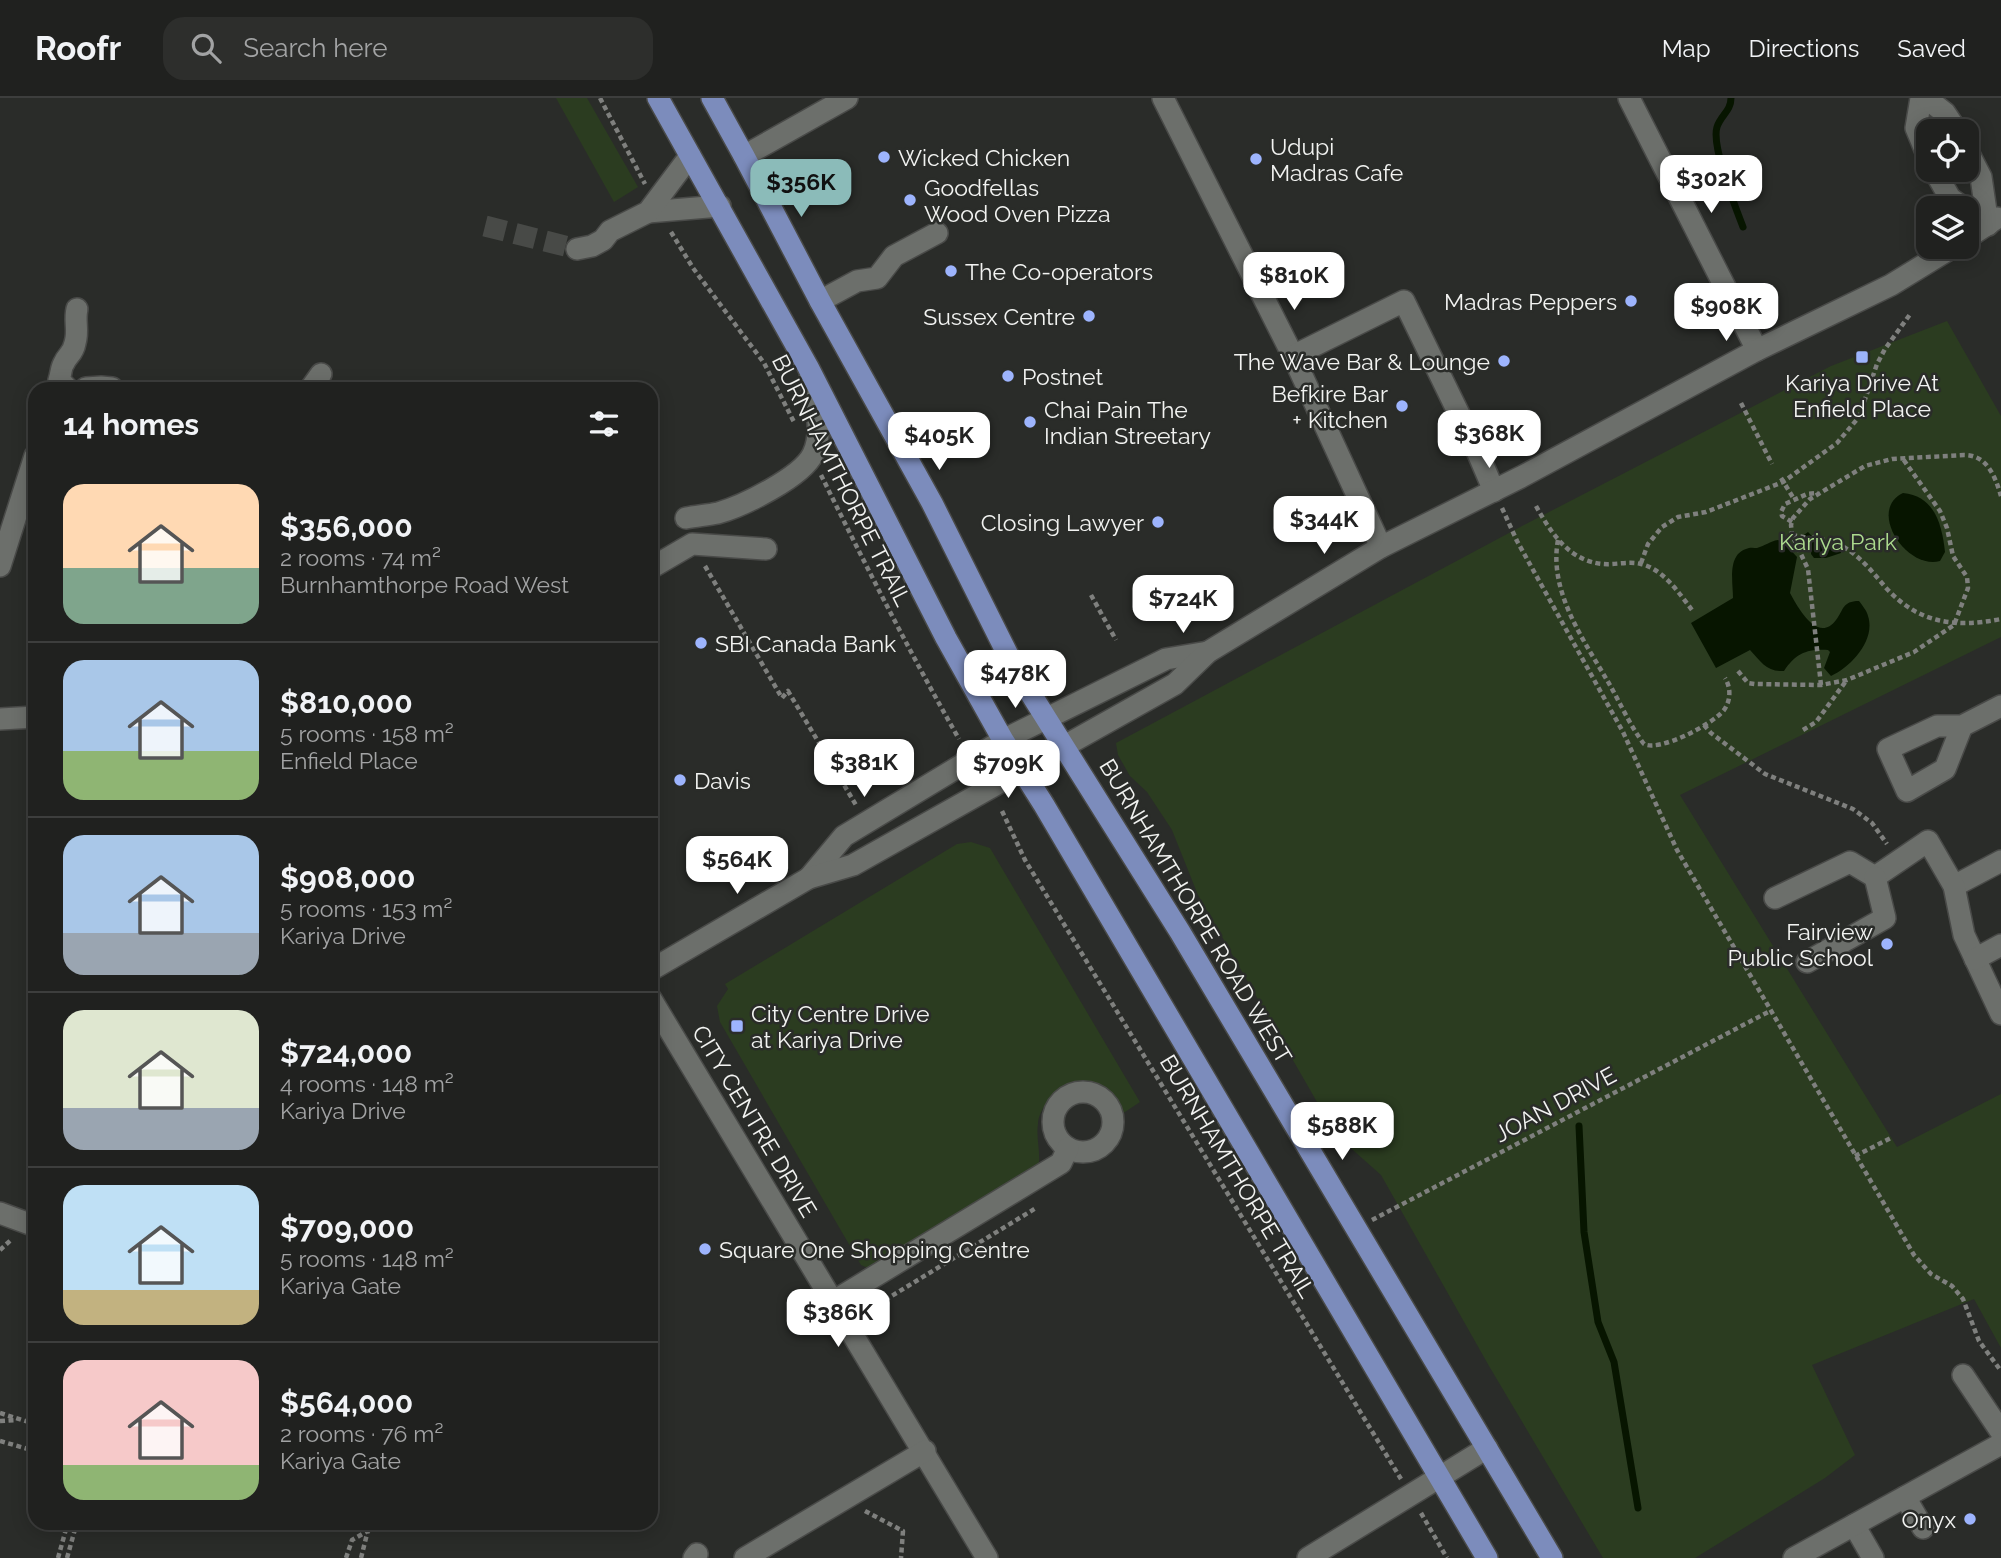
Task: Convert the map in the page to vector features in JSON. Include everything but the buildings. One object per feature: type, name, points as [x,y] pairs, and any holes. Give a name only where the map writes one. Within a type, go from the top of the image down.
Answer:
[{"type":"main road","points":[[658,98],[808,367],[914,580],[1003,740],[1487,1558]]},
{"type":"main road","name":"BURNHAMTHORPE ROAD WEST","points":[[712,98],[932,503],[1014,667],[1180,932],[1552,1558]]},
{"type":"street","points":[[744,156],[847,98]]},
{"type":"street","points":[[1163,98],[1293,356],[1381,547]]},
{"type":"street","points":[[1629,98],[1757,351]]},
{"type":"street","points":[[1918,119],[1921,98]]},
{"type":"street","points":[[1926,98],[1949,119]]},
{"type":"street","points":[[654,209],[690,156]]},
{"type":"street","points":[[1979,173],[1995,220],[1979,231]]},
{"type":"street","points":[[610,230],[654,209],[720,206]]},
{"type":"street","points":[[820,301],[857,281],[877,278],[894,256],[937,233]]},
{"type":"street","points":[[658,966],[809,878],[853,865],[1175,684],[1208,652],[1381,547],[1494,491],[1757,351],[1891,285],[1934,259]]},
{"type":"street","points":[[1293,356],[1404,301],[1494,491]]},
{"type":"street","points":[[62,382],[64,362],[72,354],[78,333],[75,316]]},
{"type":"street","points":[[687,518],[721,512],[781,484],[798,472],[812,456],[818,419],[808,367]]},
{"type":"street","points":[[315,382],[321,374],[322,382]]},
{"type":"street","points":[[0,566],[28,478]]},
{"type":"street","points":[[658,564],[692,544],[766,549]]},
{"type":"street","points":[[809,878],[844,836],[1003,740],[1166,659],[1208,652]]},
{"type":"street","points":[[1962,726],[2001,706]]},
{"type":"street","points":[[0,719],[28,717]]},
{"type":"street","points":[[1875,877],[1928,841],[1954,886],[1964,935],[2001,1014]]},
{"type":"street","points":[[1954,886],[2001,861]]},
{"type":"street","points":[[1775,898],[1850,862],[1875,877],[1885,918],[1807,962]]},
{"type":"street","points":[[1975,959],[2001,945]]},
{"type":"street","name":"CITY CENTRE DRIVE","points":[[658,1011],[987,1558]]},
{"type":"street","points":[[834,1301],[1064,1155]]},
{"type":"street","points":[[0,1213],[28,1223]]},
{"type":"street","points":[[1964,1375],[2001,1432]]},
{"type":"street","points":[[1794,1558],[2001,1444]]},
{"type":"street","points":[[1308,1558],[1487,1448]]},
{"type":"street","points":[[745,1558],[925,1451]]},
{"type":"street","points":[[1905,1497],[1923,1528]]},
{"type":"street","points":[[1854,1525],[1873,1558]]},
{"type":"path","name":"BURNHAMTHORPE TRAIL","points":[[600,98],[654,209],[692,268],[764,363],[872,578],[959,740]]},
{"type":"path","points":[[1641,564],[1648,544],[1662,527],[1678,517],[1706,512],[1782,480],[1837,443],[1859,417],[1877,364],[1911,313]]},
{"type":"path","points":[[1741,403],[1772,464]]},
{"type":"path","points":[[1821,685],[1808,569],[1792,535],[1792,522],[1810,499],[1865,466],[1892,459],[1974,455],[1984,460],[2001,496]]},
{"type":"path","points":[[1738,671],[1748,682],[1755,684],[1821,685],[1847,680],[1914,652],[1954,625],[1968,588],[1967,577],[1953,556],[1940,511],[1903,459]]},
{"type":"path","points":[[1782,480],[1794,499]]},
{"type":"path","points":[[1494,491],[1517,541],[1623,732],[1677,850],[1914,1255],[1931,1274],[1952,1286],[1963,1299],[1979,1341],[2001,1371]]},
{"type":"path","points":[[1792,522],[1785,519],[1781,512],[1785,504],[1807,494],[1819,493]]},
{"type":"path","points":[[1536,506],[1563,547],[1600,564],[1641,564],[1672,584],[1692,610]]},
{"type":"path","points":[[1792,535],[1800,535],[1814,541],[1814,537],[1843,546],[1901,603],[1924,616],[1954,625],[2001,619]]},
{"type":"path","points":[[1558,540],[1555,556],[1559,584],[1570,615],[1644,744],[1660,746],[1704,725],[1722,712],[1730,695],[1726,678]]},
{"type":"path","points":[[692,544],[782,698],[788,691],[856,805]]},
{"type":"path","points":[[1091,595],[1116,640]]},
{"type":"path","points":[[1802,730],[1816,722],[1847,680]]},
{"type":"path","points":[[1704,725],[1765,774],[1853,809],[1872,823],[1898,860]]},
{"type":"path","name":"BURNHAMTHORPE TRAIL","points":[[1002,811],[1025,860],[1447,1558]]},
{"type":"path","name":"JOAN DRIVE","points":[[1359,1233],[1371,1221],[1771,1011]]},
{"type":"path","points":[[1855,1156],[1891,1138]]},
{"type":"path","points":[[885,1300],[1036,1208]]},
{"type":"path","points":[[0,1413],[28,1422]]},
{"type":"path","points":[[0,1420],[21,1419]]},
{"type":"path","points":[[0,1438],[28,1449]]},
{"type":"path","points":[[855,1517],[867,1510],[903,1531],[901,1558]]},
{"type":"path","points":[[58,1558],[66,1530]]},
{"type":"path","points":[[67,1558],[75,1530]]},
{"type":"path","points":[[360,1558],[368,1530]]},
{"type":"path","points":[[346,1558],[352,1540],[369,1530]]},
{"type":"green space","points":[[556,98],[587,98],[638,187],[614,202]]},
{"type":"green space","name":"Kariya Park","points":[[1947,321],[2001,416],[2001,637],[1680,795],[1897,1147],[2001,1094],[2001,1348],[1974,1299],[1812,1365],[1855,1455],[1825,1478],[1695,1558],[1603,1558],[1489,1366],[1381,1175],[1336,1135],[1198,895],[1172,830],[1147,792],[1130,776],[1118,755],[1116,743],[1522,526],[1831,366]]},
{"type":"green space","points":[[971,842],[990,848],[1140,1102],[1119,1116],[1103,1101],[1084,1091],[1064,1090],[1055,1095],[1039,1116],[1039,1162],[1032,1171],[868,1268],[861,1265],[720,1022],[717,1006],[728,989],[725,984],[957,844]]},
{"type":"shaded area","points":[[1903,493],[1923,500],[1935,514],[1942,532],[1945,552],[1940,561],[1915,557],[1895,537],[1889,512],[1893,501]]},
{"type":"shaded area","points":[[1808,532],[1820,544],[1836,544],[1841,548],[1841,553],[1826,558],[1814,558],[1811,554],[1812,546],[1797,543],[1797,540]]},
{"type":"shaded area","points":[[1778,540],[1797,557],[1790,593],[1809,621],[1822,628],[1829,626],[1846,604],[1853,601],[1859,601],[1867,614],[1870,625],[1860,652],[1831,676],[1824,668],[1830,652],[1828,650],[1803,653],[1784,671],[1769,668],[1750,650],[1716,668],[1691,623],[1733,598],[1732,570],[1740,552]]},
{"type":"waterway","points":[[1731,98],[1717,127],[1717,148],[1743,227]]},
{"type":"waterway","points":[[1579,1126],[1584,1232],[1598,1322],[1614,1362],[1638,1508]]},
{"type":"tunnel","points":[[485,226],[577,249]]},
{"type":"place","name":"Wicked Chicken","points":[[884,157]]},
{"type":"place","name":"Udupi Madras Cafe","points":[[1256,159]]},
{"type":"place","name":"Goodfellas Wood Oven Pizza","points":[[910,200]]},
{"type":"place","name":"The Co-operators","points":[[951,271]]},
{"type":"place","name":"Madras Peppers","points":[[1631,301]]},
{"type":"place","name":"Sussex Centre","points":[[1089,316]]},
{"type":"place","name":"Kariya Drive At Enfield Place","points":[[1862,357]]},
{"type":"place","name":"The Wave Bar & Lounge","points":[[1504,361]]},
{"type":"place","name":"Postnet","points":[[1008,376]]},
{"type":"place","name":"Befkire Bar + Kitchen","points":[[1402,406]]},
{"type":"place","name":"Chai Pain The Indian Streetary","points":[[1030,422]]},
{"type":"place","name":"Closing Lawyer","points":[[1158,522]]},
{"type":"place","name":"SBI Canada Bank","points":[[701,643]]},
{"type":"place","name":"Davis","points":[[680,780]]},
{"type":"place","name":"Fairview Public School","points":[[1887,944]]},
{"type":"place","name":"City Centre Drive at Kariya Drive","points":[[737,1026]]},
{"type":"place","name":"Square One Shopping Centre","points":[[705,1249]]},
{"type":"place","name":"Onyx","points":[[1970,1519]]}]
